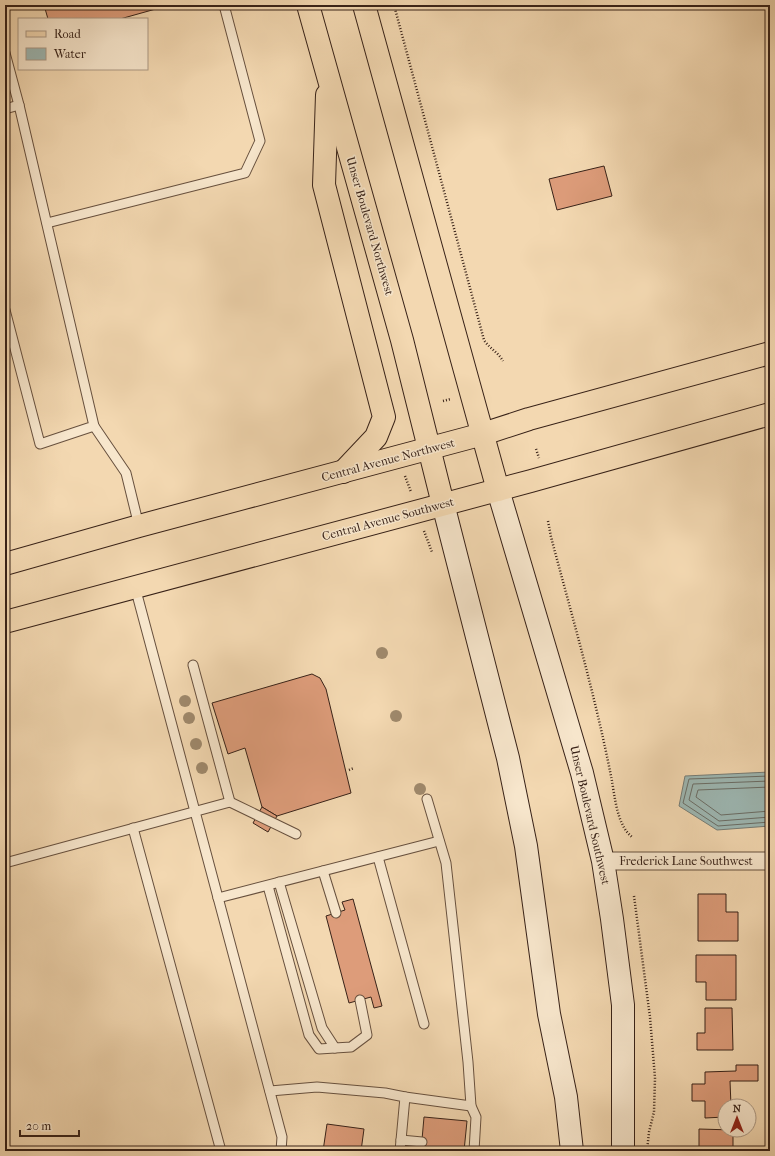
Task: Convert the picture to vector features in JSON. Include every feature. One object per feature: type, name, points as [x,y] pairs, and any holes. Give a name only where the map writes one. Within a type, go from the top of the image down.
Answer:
[{"type":"main road","name":"Unser Boulevard Northwest","points":[[308,5],[402,340],[443,504]]},
{"type":"main road","points":[[364,5],[498,490]]},
{"type":"main road","points":[[327,73],[324,185],[384,417],[376,437],[342,473]]},
{"type":"main road","name":"Central Avenue Northwest","points":[[5,564],[139,526],[342,473],[483,434],[529,419],[770,353]]},
{"type":"main road","name":"Central Avenue Southwest","points":[[5,622],[498,490],[770,414]]},
{"type":"main road","name":"Unser Boulevard Southwest","points":[[498,490],[582,773],[603,861],[623,1005],[623,1151]]},
{"type":"main road","points":[[443,504],[510,766],[526,846],[549,1014],[566,1097],[572,1151]]},
{"type":"street","name":"Frederick Lane Southwest","points":[[603,861],[770,861]]},
{"type":"lane","points":[[47,223],[245,174],[260,141],[224,5]]},
{"type":"lane","points":[[5,53],[19,105],[94,426],[126,473],[139,526]]},
{"type":"lane","points":[[5,109],[19,105]]},
{"type":"lane","points":[[5,310],[40,444],[94,426]]},
{"type":"lane","points":[[135,587],[282,1137],[281,1151]]},
{"type":"lane","points":[[193,665],[230,802]]},
{"type":"lane","points":[[427,799],[446,863],[468,1062],[471,1106],[476,1117],[474,1148],[465,1145]]},
{"type":"lane","points":[[5,863],[230,802],[296,834]]},
{"type":"lane","points":[[133,828],[221,1151]]},
{"type":"lane","points":[[218,898],[439,840]]},
{"type":"lane","points":[[378,857],[424,1024]]},
{"type":"lane","points":[[323,871],[336,913]]},
{"type":"lane","points":[[279,882],[322,1028],[335,1048]]},
{"type":"lane","points":[[268,886],[309,1034],[319,1049],[351,1047],[367,1036],[360,1000]]},
{"type":"lane","points":[[270,1091],[317,1087],[385,1093],[471,1106]]},
{"type":"lane","points":[[400,1151],[405,1097]]},
{"type":"lane","points":[[401,1140],[422,1142]]},
{"type":"path","points":[[394,5],[484,340],[489,348],[499,355],[503,361]]},
{"type":"path","points":[[443,401],[451,399]]},
{"type":"path","points":[[536,449],[540,461]]},
{"type":"path","points":[[398,457],[433,555]]},
{"type":"path","points":[[548,521],[604,738],[620,817],[624,831],[632,837]]},
{"type":"path","points":[[349,770],[354,768]]},
{"type":"path","points":[[634,896],[650,1017],[655,1078],[654,1112],[649,1132],[647,1151]]},
{"type":"water","points":[[770,772],[770,826],[717,830],[679,806],[685,776]]},
{"type":"building","points":[[44,5],[170,5],[124,18],[48,18]]},
{"type":"building","points":[[604,166],[612,196],[557,210],[549,179]]},
{"type":"building","points":[[312,674],[320,678],[326,689],[351,793],[277,816],[262,807],[245,748],[228,754],[212,703]]},
{"type":"building","points":[[262,807],[277,816],[268,832],[253,823]]},
{"type":"building","points":[[698,894],[726,894],[726,912],[738,912],[738,941],[698,941]]},
{"type":"building","points":[[353,899],[382,1006],[374,1008],[371,997],[349,1003],[326,916],[345,910],[342,902]]},
{"type":"building","points":[[696,955],[736,955],[736,1000],[706,1000],[706,982],[696,982]]},
{"type":"building","points":[[705,1008],[732,1008],[733,1050],[697,1050],[697,1033],[705,1033]]},
{"type":"building","points":[[736,1065],[758,1065],[758,1081],[730,1081],[731,1098],[717,1098],[717,1117],[705,1118],[705,1101],[692,1101],[692,1084],[705,1084],[705,1072],[736,1071]]},
{"type":"building","points":[[424,1117],[467,1121],[464,1151],[421,1151]]},
{"type":"building","points":[[327,1124],[364,1129],[361,1151],[323,1151]]},
{"type":"building","points":[[699,1129],[717,1130],[717,1138],[733,1138],[733,1151],[699,1151]]}]
